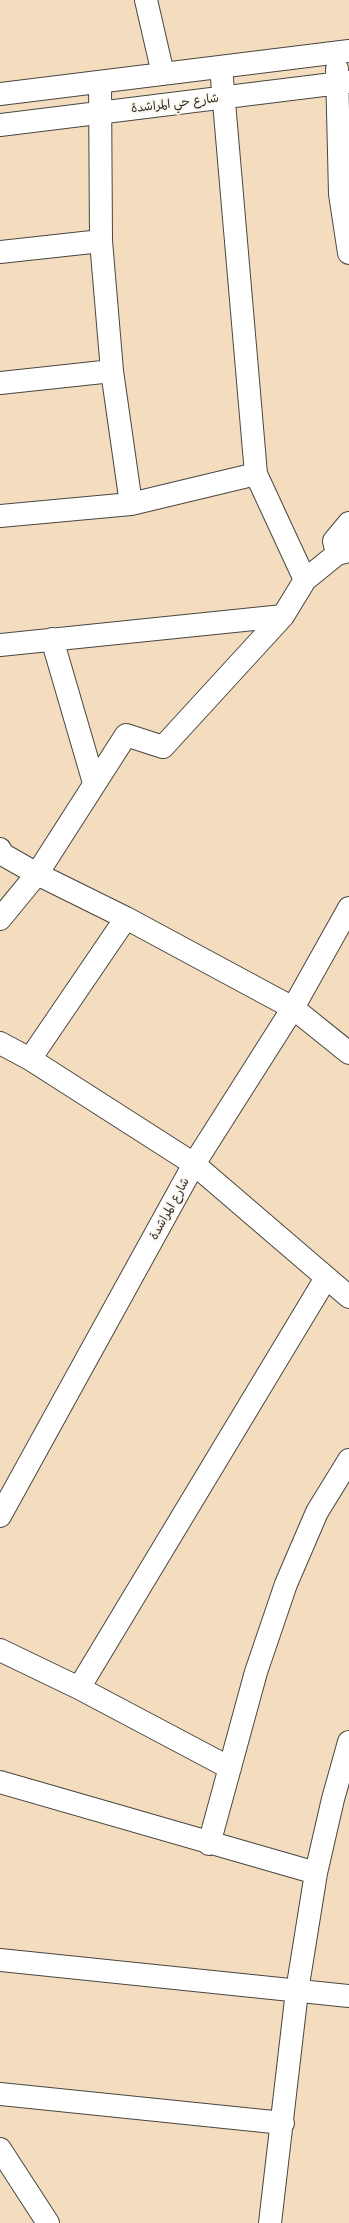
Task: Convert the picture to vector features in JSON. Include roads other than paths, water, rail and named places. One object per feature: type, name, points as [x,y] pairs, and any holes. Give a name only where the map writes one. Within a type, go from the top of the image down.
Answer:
[{"type":"street","points":[[146,0],[163,74]]},
{"type":"street","points":[[0,94],[343,52],[340,194],[349,253]]},
{"type":"street","points":[[221,67],[256,474],[305,580]]},
{"type":"street","points":[[100,82],[101,241],[112,371],[131,504]]},
{"type":"street","name":"شارع حي المراشدة","points":[[0,125],[343,83]]},
{"type":"street","points":[[0,252],[101,241]]},
{"type":"street","points":[[0,383],[112,371]]},
{"type":"street","points":[[0,516],[131,504],[256,474]]},
{"type":"street","points":[[0,919],[37,874],[126,734],[163,747],[283,616],[305,580],[343,553],[334,541],[349,523]]},
{"type":"street","points":[[0,645],[283,616]]},
{"type":"street","points":[[52,639],[94,783]]},
{"type":"street","points":[[0,849],[2,854],[37,874],[126,918],[293,1008],[349,1053]]},
{"type":"street","name":"شارع المراشدة","points":[[0,1516],[194,1164],[293,1008],[349,908]]},
{"type":"street","points":[[30,1059],[126,918]]},
{"type":"street","points":[[0,1043],[30,1059],[194,1164],[349,1297]]},
{"type":"street","points":[[79,1688],[326,1278]]},
{"type":"street","points":[[209,1844],[256,1672],[286,1584],[317,1512],[349,1460]]},
{"type":"street","points":[[0,1650],[79,1688],[230,1768]]},
{"type":"street","points":[[270,2223],[283,2123],[297,1991],[316,1874],[333,1799],[349,1742]]},
{"type":"street","points":[[0,1782],[316,1874]]},
{"type":"street","points":[[0,1960],[349,1996]]},
{"type":"street","points":[[0,2094],[283,2123]]},
{"type":"street","points":[[0,2149],[48,2223]]}]
